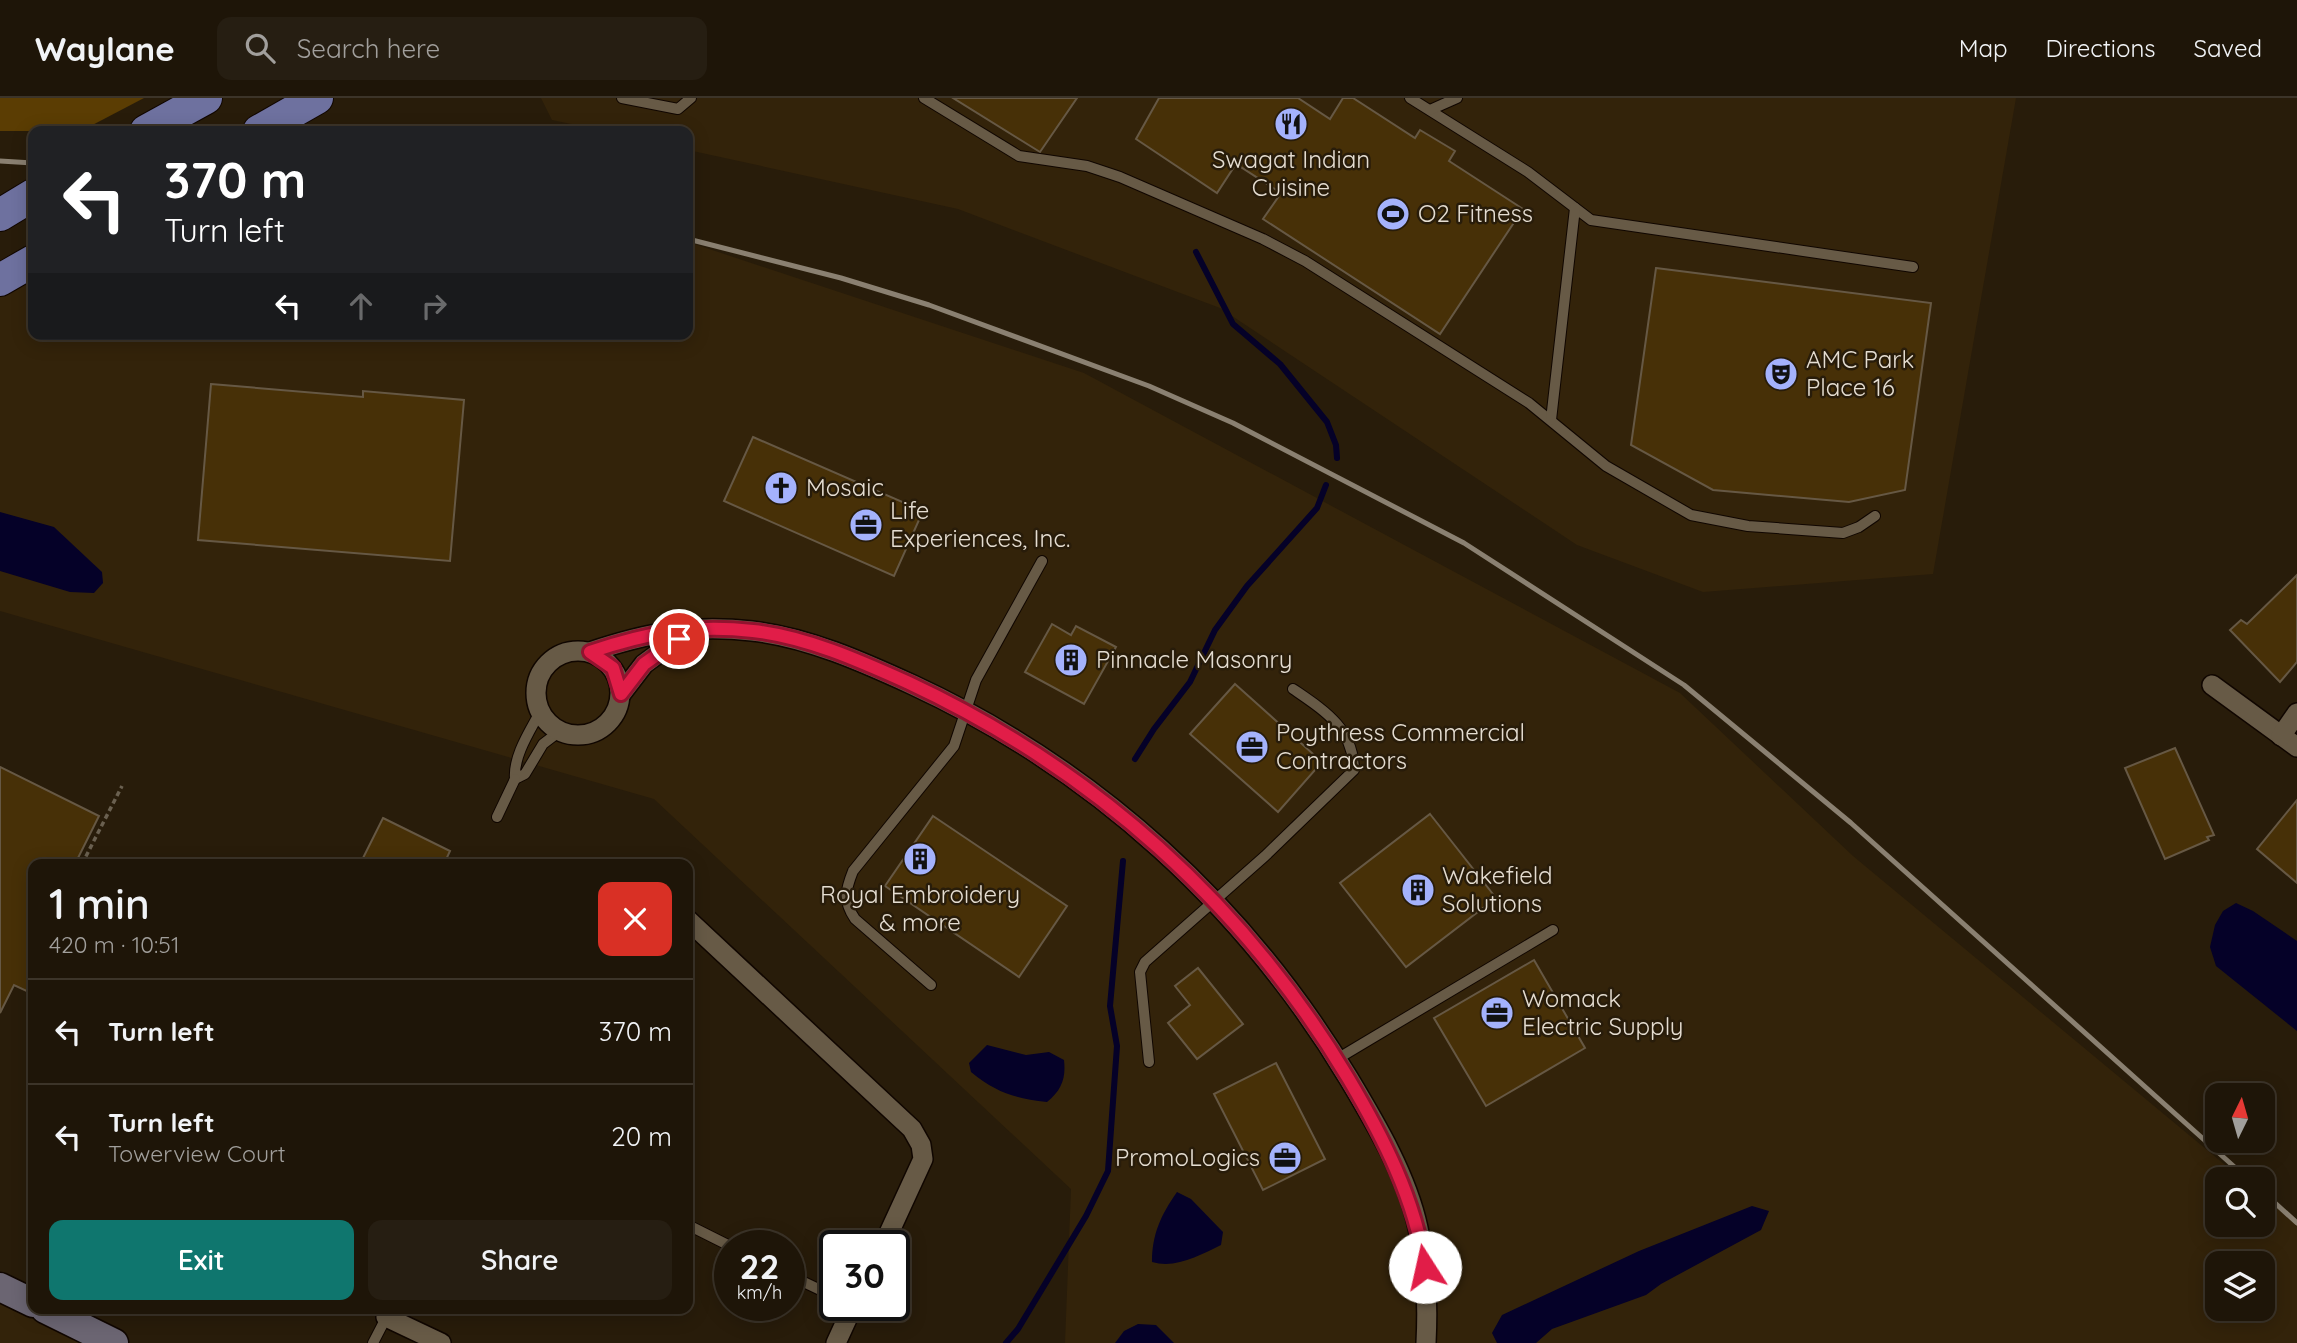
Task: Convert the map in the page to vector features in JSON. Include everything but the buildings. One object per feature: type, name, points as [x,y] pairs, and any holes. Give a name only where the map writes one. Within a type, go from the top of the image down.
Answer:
[{"type":"main road","points":[[155,126],[206,98]]},
{"type":"main road","points":[[268,126],[317,98]]},
{"type":"main road","points":[[0,215],[28,198]]},
{"type":"main road","points":[[0,281],[28,264]]},
{"type":"street","points":[[621,694],[613,668],[590,652],[576,650],[550,660],[536,684],[540,712],[560,731],[588,734],[601,729],[611,719],[621,694],[644,664],[691,629]]},
{"type":"street","points":[[590,652],[643,634],[691,629],[755,631],[796,640],[888,674],[966,710],[1044,757],[1161,847],[1257,947],[1337,1059],[1369,1112],[1398,1172],[1418,1224],[1427,1281],[1426,1343]]},
{"type":"street","points":[[2213,685],[2289,741],[2297,713]]},
{"type":"street","points":[[693,925],[912,1129],[921,1145],[923,1159],[890,1230]]},
{"type":"street","points":[[0,1287],[28,1301]]},
{"type":"street","points":[[55,1314],[114,1343]]},
{"type":"street","points":[[390,1314],[441,1343]]},
{"type":"street","points":[[836,1343],[846,1321]]},
{"type":"lane","points":[[622,98],[678,109],[691,98]]},
{"type":"lane","points":[[924,98],[1019,156],[1087,166],[1120,177],[1263,239],[1386,310],[1551,420],[1606,466],[1680,510],[1704,520],[1843,533],[1859,527],[1875,516]]},
{"type":"lane","points":[[1410,98],[1528,172],[1591,220],[1913,267]]},
{"type":"lane","points":[[1430,110],[1457,98]]},
{"type":"lane","points":[[1551,420],[1575,208]]},
{"type":"lane","points":[[931,985],[855,919],[846,905],[846,889],[853,872],[954,746],[976,680],[1042,561]]},
{"type":"lane","points":[[1149,1062],[1140,972],[1145,962],[1353,770],[1349,739],[1333,716],[1293,689]]},
{"type":"lane","points":[[497,817],[515,779],[514,769],[540,712]]},
{"type":"lane","points":[[515,779],[525,774],[543,744],[560,731]]},
{"type":"lane","points":[[1337,1059],[1553,930]]},
{"type":"lane","points":[[693,1228],[714,1238]]},
{"type":"lane","points":[[373,1343],[388,1314]]},
{"type":"path","points":[[85,859],[122,786]]},
{"type":"shaded area","points":[[0,98],[144,98],[91,126],[28,126],[28,131],[0,131]]},
{"type":"shaded area","points":[[541,98],[2016,98],[1933,574],[1703,592],[1577,545],[1220,308],[958,209],[693,151],[693,126],[581,126],[552,120]]},
{"type":"shaded area","points":[[693,244],[1084,373],[1680,693],[1853,856],[2205,1148],[2205,1153],[2211,1153],[2228,1167],[2205,1167],[2205,1237],[2275,1237],[2275,1206],[2297,1225],[2297,1343],[1065,1343],[1071,1189],[654,799],[0,611],[0,260],[28,245],[28,340],[693,340]]},
{"type":"shaded area","points":[[0,512],[54,527],[102,572],[103,583],[94,593],[70,592],[0,571]]},
{"type":"shaded area","points":[[2236,903],[2253,911],[2297,941],[2297,1031],[2216,966],[2210,947],[2215,925],[2223,911]]},
{"type":"shaded area","points":[[987,1045],[1026,1055],[1049,1052],[1064,1060],[1063,1078],[1056,1093],[1047,1102],[1025,1099],[989,1085],[971,1072],[969,1063]]},
{"type":"shaded area","points":[[1177,1192],[1191,1199],[1223,1232],[1221,1245],[1179,1262],[1152,1262],[1158,1225]]},
{"type":"shaded area","points":[[1752,1206],[1769,1211],[1761,1230],[1661,1284],[1646,1295],[1552,1329],[1536,1343],[1497,1343],[1492,1333],[1502,1315],[1639,1251]]},
{"type":"shaded area","points":[[0,1301],[88,1343],[0,1343]]},
{"type":"shaded area","points":[[1138,1324],[1156,1325],[1174,1343],[1115,1343],[1124,1331]]},
{"type":"waterway","points":[[1196,252],[1233,324],[1280,364],[1327,422],[1336,445],[1337,458]]},
{"type":"waterway","points":[[1135,759],[1190,682],[1215,630],[1247,586],[1317,508],[1326,485]]},
{"type":"waterway","points":[[1006,1343],[1018,1329],[1086,1216],[1108,1171],[1117,1046],[1110,1006],[1123,861]]},
{"type":"railway","points":[[0,161],[28,163]]},
{"type":"railway","points":[[693,240],[841,278],[929,305],[1149,386],[1233,423],[1464,543],[1684,685],[1851,823],[2235,1167]]},
{"type":"railway","points":[[2275,1203],[2297,1223]]},
{"type":"place","name":"Swagat Indian Cuisine","points":[[1291,124]]},
{"type":"place","name":"O2 Fitness","points":[[1393,214]]},
{"type":"place","name":"AMC Park Place 16","points":[[1781,374]]},
{"type":"place","name":"Mosaic","points":[[781,488]]},
{"type":"place","name":"Life Experiences, Inc.","points":[[866,525]]},
{"type":"place","name":"Pinnacle Masonry","points":[[1071,660]]},
{"type":"place","name":"Poythress Commercial Contractors","points":[[1252,747]]},
{"type":"place","name":"Royal Embroidery & more","points":[[920,859]]},
{"type":"place","name":"Wakefield Solutions","points":[[1418,890]]},
{"type":"place","name":"Womack Electric Supply","points":[[1497,1013]]},
{"type":"place","name":"PromoLogics","points":[[1285,1158]]},
{"type":"route","points":[[679,639],[644,664],[621,694],[619,680],[613,668],[603,658],[590,652],[643,634],[723,628],[775,635],[838,653],[966,710],[1004,732],[1044,757],[1107,803],[1161,847],[1257,947],[1337,1059],[1369,1112],[1398,1172],[1418,1224],[1425,1267]]}]
